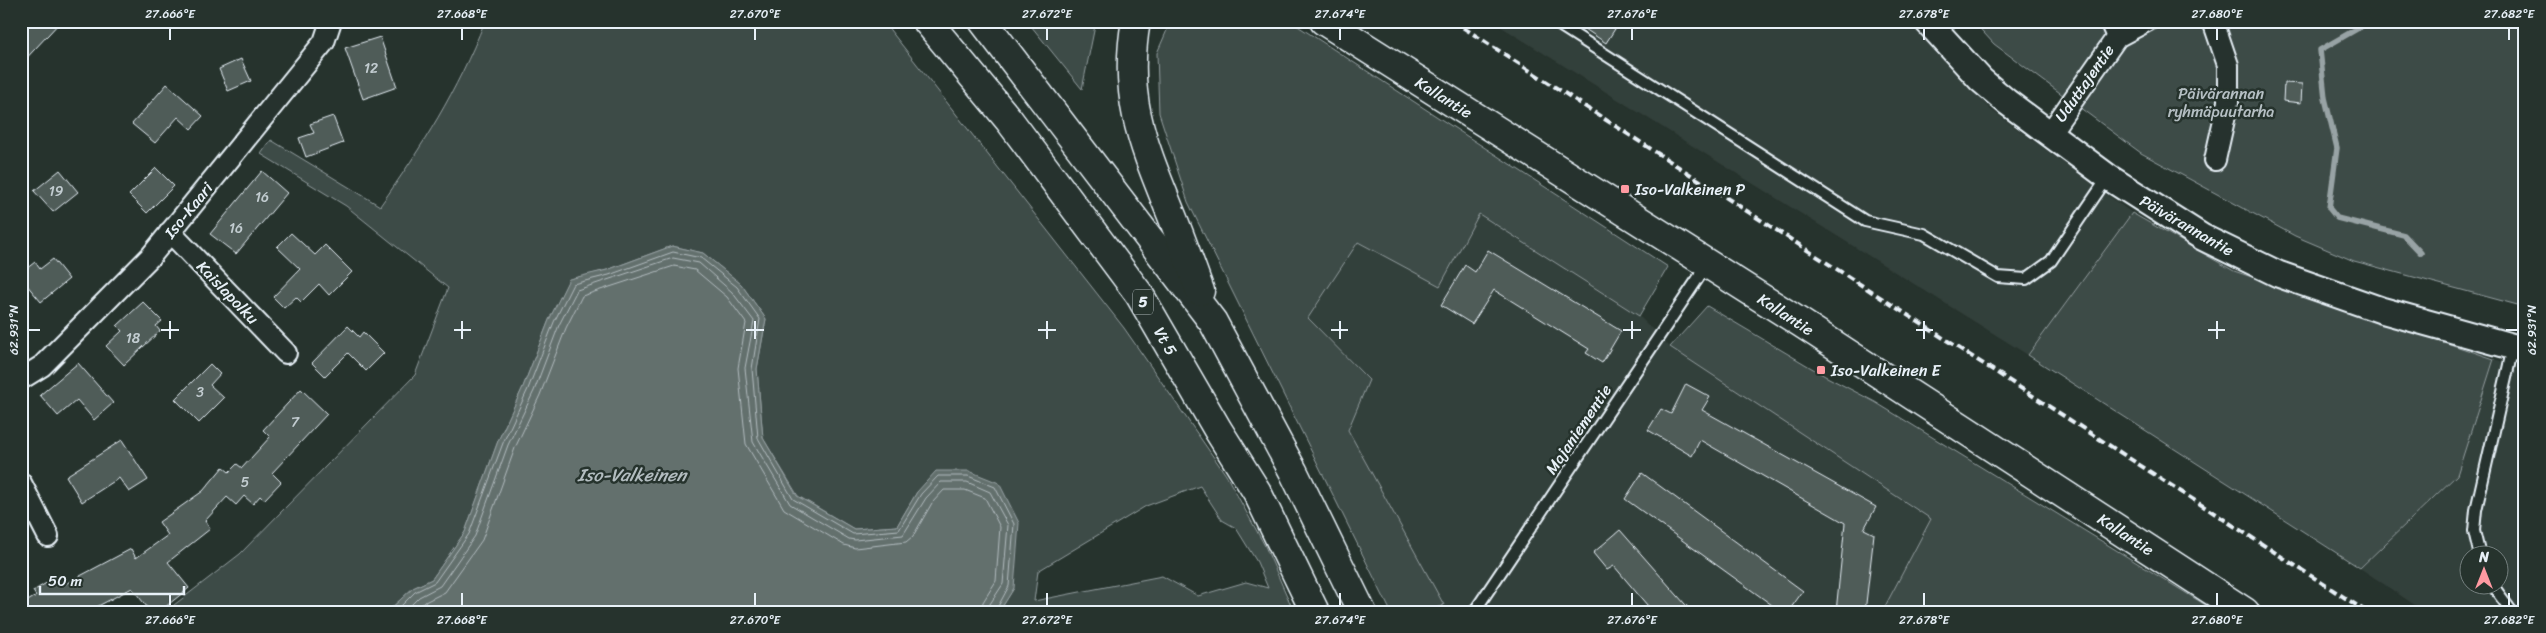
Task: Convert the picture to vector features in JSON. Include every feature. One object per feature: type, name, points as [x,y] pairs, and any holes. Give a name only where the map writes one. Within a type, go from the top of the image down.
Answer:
[{"type":"main road","name":"Vt 5","points":[[927,21],[1009,120],[1139,294],[1218,430],[1257,492],[1315,612]]},
{"type":"main road","points":[[983,21],[1213,322]]},
{"type":"main road","points":[[1136,21],[1130,62],[1131,94],[1138,127],[1213,322],[1292,471],[1362,612]]},
{"type":"main road","name":"Kallantie","points":[[1324,21],[1708,264],[2245,612]]},
{"type":"street","name":"Iso-Kaari","points":[[21,379],[42,366],[151,256],[324,42],[331,21]]},
{"type":"street","name":"Päivärannantie","points":[[1927,21],[1981,80],[2108,177],[2202,237],[2278,274],[2381,310],[2519,348]]},
{"type":"street","name":"Uduttajentie","points":[[2050,133],[2113,29],[2148,21]]},
{"type":"street","points":[[2212,21],[2228,65],[2228,102],[2215,160]]},
{"type":"street","name":"Kaislapolku","points":[[170,232],[286,353]]},
{"type":"street","points":[[21,483],[48,536]]},
{"type":"lane","points":[[1553,21],[1865,221],[1924,234],[1998,276],[2026,279],[2051,262],[2108,177]]},
{"type":"lane","name":"Majaniementie","points":[[1474,612],[1708,264]]},
{"type":"lane","points":[[2478,546],[2474,531],[2476,510],[2519,348]]},
{"type":"lane","points":[[2500,596],[2512,612]]},
{"type":"shaded area","points":[[1492,21],[1907,21],[1990,109],[2132,213],[2028,355]]},
{"type":"shaded area","points":[[1479,214],[1639,316],[1670,347],[1931,519],[1882,612],[1424,612],[1443,605],[1348,430],[1369,379],[1308,318],[1358,242],[1440,285]]},
{"type":"shaded area","points":[[2494,359],[2525,369],[2525,612],[2425,612],[2360,568],[2457,475]]},
{"type":"green space","points":[[485,21],[883,21],[1124,328],[1226,475],[1265,546],[1294,612],[999,612],[1014,588],[917,492],[897,526],[854,529],[798,496],[763,438],[757,369],[766,319],[741,284],[703,253],[672,246],[607,270],[569,280],[549,320],[523,387],[498,441],[465,532],[432,579],[413,588],[387,612],[165,612],[240,554],[415,375],[448,288],[346,206],[261,154],[271,140],[380,206],[438,117],[463,72]],"holes":[[[1200,486],[1222,520],[1236,528],[1257,562],[1268,588],[1246,582],[1198,596],[1162,576],[1034,601],[1038,571],[1146,506]]]},
{"type":"green space","points":[[1027,21],[1096,21],[1082,89]]},
{"type":"green space","points":[[1171,21],[1290,21],[1668,267],[1639,316],[1479,214],[1440,286],[1358,242],[1308,318],[1369,380],[1348,430],[1444,605],[1424,612],[1391,612],[1188,202],[1159,113],[1157,53]]},
{"type":"green space","name":"Päivärannan ryhmäpuutarha","points":[[1973,21],[2525,21],[2525,307],[2354,261],[2295,236],[2141,153],[1994,44]]},
{"type":"green space","points":[[2132,213],[2234,271],[2494,359],[2457,475],[2360,568],[2028,355]]},
{"type":"green space","points":[[1707,306],[1825,376],[1875,402],[2217,612],[1882,612],[1931,519],[1670,347]]},
{"type":"water","name":"Iso-Valkeinen","points":[[672,246],[703,253],[741,284],[766,319],[757,369],[763,438],[797,496],[854,529],[897,526],[917,492],[936,471],[969,471],[999,483],[1019,523],[1014,588],[999,612],[387,612],[413,588],[432,579],[465,532],[498,441],[523,387],[549,320],[569,279],[607,270]]},
{"type":"building","points":[[26,21],[61,21],[21,64],[21,26]]},
{"type":"building","points":[[1573,21],[1620,21],[1606,43]]},
{"type":"building","points":[[380,37],[397,87],[363,99],[345,48]]},
{"type":"building","points":[[241,59],[251,81],[228,91],[219,69]]},
{"type":"building","points":[[2284,83],[2302,84],[2301,103],[2283,101]]},
{"type":"building","points":[[167,84],[203,116],[191,129],[178,117],[155,143],[132,124]]},
{"type":"building","points":[[333,116],[343,143],[306,157],[299,138],[314,133],[310,124]]},
{"type":"building","points":[[156,168],[174,186],[147,213],[129,195]]},
{"type":"building","points":[[60,170],[78,192],[53,212],[34,191]]},
{"type":"building","points":[[262,171],[287,193],[236,254],[210,234]]},
{"type":"building","points":[[291,233],[315,255],[325,245],[352,272],[329,295],[319,284],[301,302],[296,297],[284,308],[273,297],[300,269],[277,247]]},
{"type":"building","points":[[1488,250],[1621,331],[1602,363],[1586,353],[1589,349],[1494,290],[1472,324],[1441,305],[1465,265],[1475,272]]},
{"type":"building","points":[[53,259],[69,279],[41,302],[21,278],[21,273],[35,262],[40,269]]},
{"type":"building","points":[[143,302],[162,321],[156,326],[160,331],[124,365],[106,346],[122,331],[117,326]]},
{"type":"building","points":[[348,326],[359,337],[363,332],[384,353],[366,371],[348,353],[325,376],[312,363]]},
{"type":"building","points":[[78,363],[113,403],[94,420],[77,400],[58,416],[40,395]]},
{"type":"building","points":[[210,364],[220,374],[210,385],[224,398],[199,423],[175,399]]},
{"type":"building","points":[[1686,384],[1710,397],[1702,410],[1876,507],[1864,529],[1874,534],[1865,612],[1836,612],[1845,523],[1700,440],[1692,456],[1648,430],[1661,409],[1671,414]]},
{"type":"building","points":[[301,389],[327,414],[272,473],[281,482],[264,500],[260,496],[253,504],[244,496],[236,505],[227,497],[205,521],[210,529],[168,562],[189,588],[159,612],[151,612],[132,588],[87,612],[21,612],[21,605],[36,596],[33,591],[60,575],[65,584],[131,549],[136,558],[168,535],[159,522],[203,491],[223,467],[229,472],[237,464],[242,468],[270,437],[263,430]]},
{"type":"building","points":[[122,440],[148,480],[129,492],[119,478],[82,502],[66,476]]},
{"type":"building","points":[[1642,473],[1803,591],[1788,612],[1771,612],[1772,605],[1625,499]]},
{"type":"building","points":[[1620,530],[1692,612],[1653,612],[1614,566],[1607,570],[1593,553]]},
{"type":"waterway","points":[[2390,21],[2389,24],[2367,23],[2320,50],[2325,98],[2337,148],[2329,208],[2337,218],[2404,235],[2421,253]]},
{"type":"railway","points":[[1453,21],[2367,612]]},
{"type":"place","name":"Iso-Valkeinen P","points":[[1625,189]]},
{"type":"place","name":"Iso-Valkeinen E","points":[[1821,370]]}]
